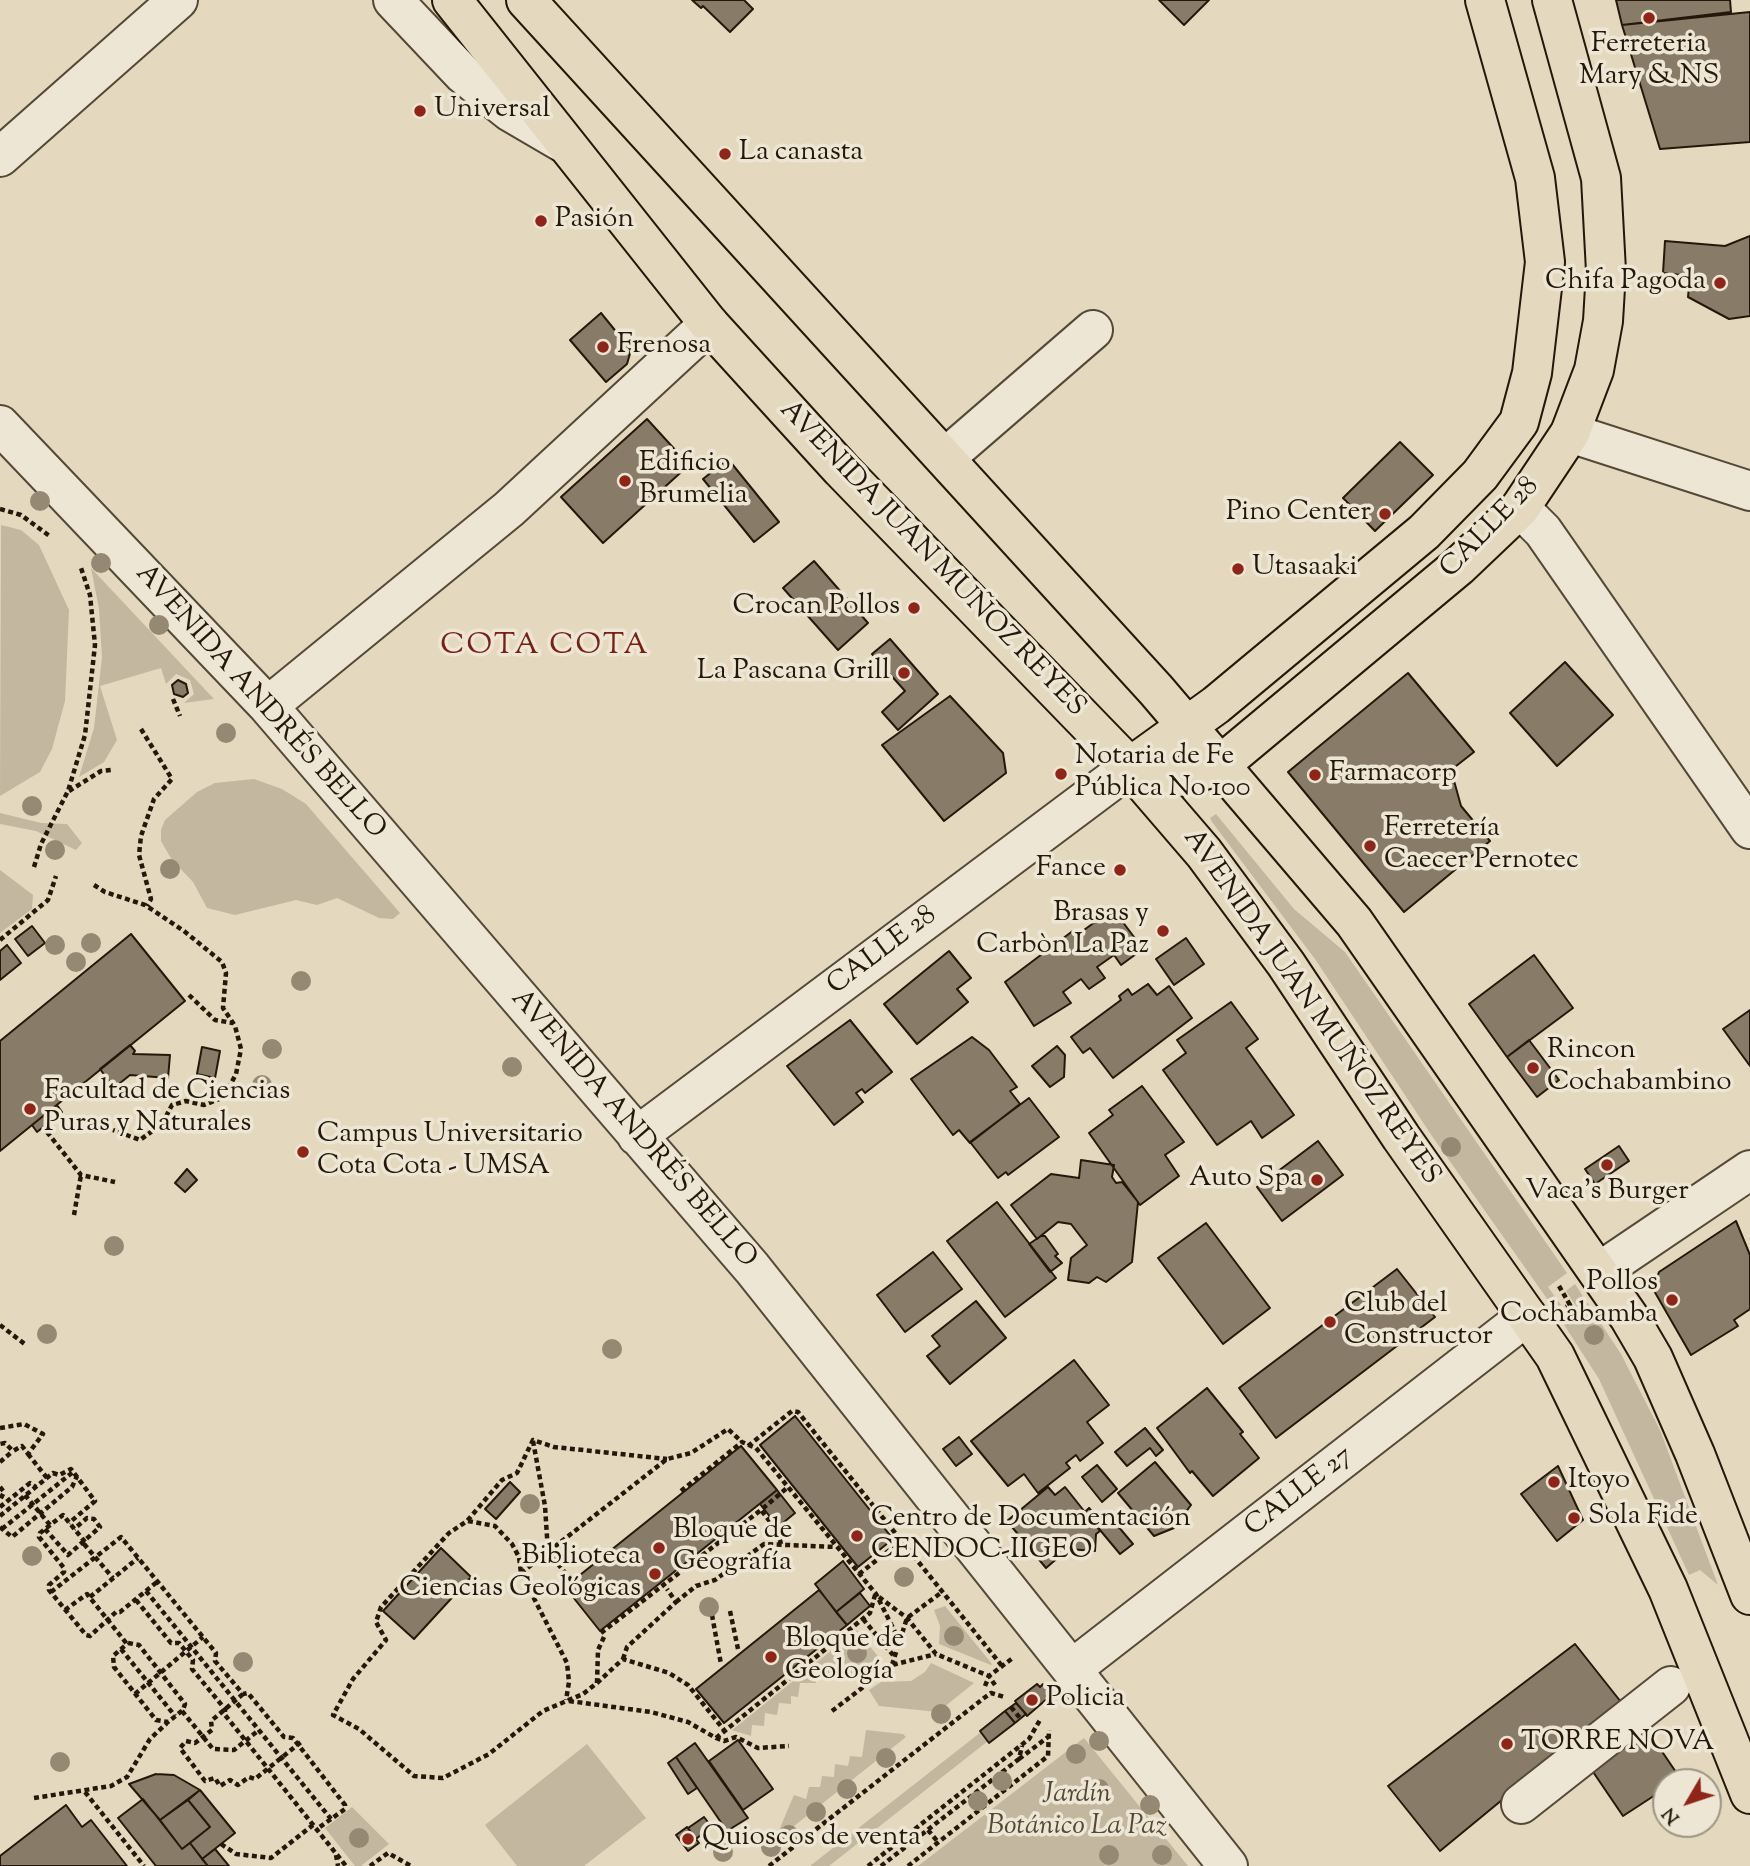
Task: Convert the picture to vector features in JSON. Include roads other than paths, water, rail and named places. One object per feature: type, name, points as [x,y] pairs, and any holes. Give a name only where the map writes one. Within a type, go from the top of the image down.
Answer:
[{"type":"main road","name":"AVENIDA JUAN MUÑOZ REYES","points":[[452,0],[709,324],[842,469],[1130,767],[1204,853],[1286,964],[1401,1138],[1555,1356],[1668,1589],[1750,1794]]},
{"type":"main road","points":[[526,0],[1187,727],[1354,922],[1599,1272],[1653,1358],[1695,1454],[1750,1595]]},
{"type":"main road","name":"CALLE 28","points":[[1130,767],[1187,727],[1424,532],[1480,475],[1519,422],[1532,373],[1545,262],[1535,178],[1485,0]]},
{"type":"main road","name":"CALLE 28","points":[[1219,766],[1459,566],[1520,508],[1570,433],[1594,370],[1603,321],[1606,271],[1601,178],[1552,0]]},
{"type":"main road","points":[[1519,422],[1570,433]]},
{"type":"main road","points":[[1480,475],[1520,508]]},
{"type":"main road","points":[[1130,767],[1179,777],[1219,766]]},
{"type":"street","points":[[0,157],[178,0]]},
{"type":"street","points":[[393,0],[463,74],[509,111],[562,142]]},
{"type":"street","points":[[268,706],[509,509],[709,324]]},
{"type":"street","points":[[945,458],[1093,330]]},
{"type":"street","name":"AVENIDA ANDRÉS BELLO","points":[[0,425],[268,706],[752,1268],[1228,1866]]},
{"type":"street","points":[[1570,433],[1750,491]]},
{"type":"street","points":[[1520,508],[1543,531],[1750,829]]},
{"type":"street","name":"CALLE 28","points":[[637,1136],[1130,767]]},
{"type":"street","points":[[1599,1272],[1750,1170]]},
{"type":"street","name":"CALLE 27","points":[[1072,1669],[1527,1316]]},
{"type":"street","points":[[1521,1804],[1671,1686]]},
{"type":"place","name":"Ferreteria Mary & NS","points":[[1649,18]]},
{"type":"place","name":"Universal","points":[[420,111]]},
{"type":"place","name":"La canasta","points":[[725,154]]},
{"type":"place","name":"Pasión","points":[[541,221]]},
{"type":"place","name":"Chifa Pagoda","points":[[1720,283]]},
{"type":"place","name":"Frenosa","points":[[603,347]]},
{"type":"place","name":"Edificio Brumelia","points":[[625,481]]},
{"type":"place","name":"Pino Center","points":[[1385,514]]},
{"type":"place","name":"Utasaaki","points":[[1238,569]]},
{"type":"place","name":"Crocan Pollos","points":[[914,608]]},
{"type":"place","name":"La Pascana Grill","points":[[904,673]]},
{"type":"place","name":"Notaria de Fe Pública No 100","points":[[1061,774]]},
{"type":"place","name":"Farmacorp","points":[[1315,775]]},
{"type":"place","name":"Ferretería Caecer Pernotec","points":[[1370,846]]},
{"type":"place","name":"Fance","points":[[1120,870]]},
{"type":"place","name":"Brasas y Carbòn La Paz","points":[[1163,931]]},
{"type":"place","name":"Rincon Cochabambino","points":[[1533,1068]]},
{"type":"place","name":"Facultad de Ciencias Puras y Naturales","points":[[30,1109]]},
{"type":"place","name":"Campus Universitario Cota Cota - UMSA","points":[[303,1152]]},
{"type":"place","name":"Vaca's Burger","points":[[1607,1165]]},
{"type":"place","name":"Auto Spa","points":[[1317,1180]]},
{"type":"place","name":"Pollos Cochabamba","points":[[1672,1300]]},
{"type":"place","name":"Club del Constructor","points":[[1330,1322]]},
{"type":"place","name":"Itoyo","points":[[1554,1482]]},
{"type":"place","name":"Sola Fide","points":[[1574,1518]]},
{"type":"place","name":"Centro de Documentación CENDOC-IIGEO","points":[[857,1536]]},
{"type":"place","name":"Bloque de Geografía","points":[[659,1548]]},
{"type":"place","name":"Biblioteca Ciencias Geológicas","points":[[655,1574]]},
{"type":"place","name":"Bloque de Geología","points":[[771,1657]]},
{"type":"place","name":"Policia","points":[[1032,1700]]},
{"type":"place","name":"TORRE NOVA","points":[[1507,1744]]},
{"type":"place","name":"Quioscos de venta","points":[[688,1839]]},
{"type":"district","name":"COTA COTA","points":[[545,648]]},
{"type":"park label","name":"Jardín Botánico La Paz","points":[[1077,1812]]}]
